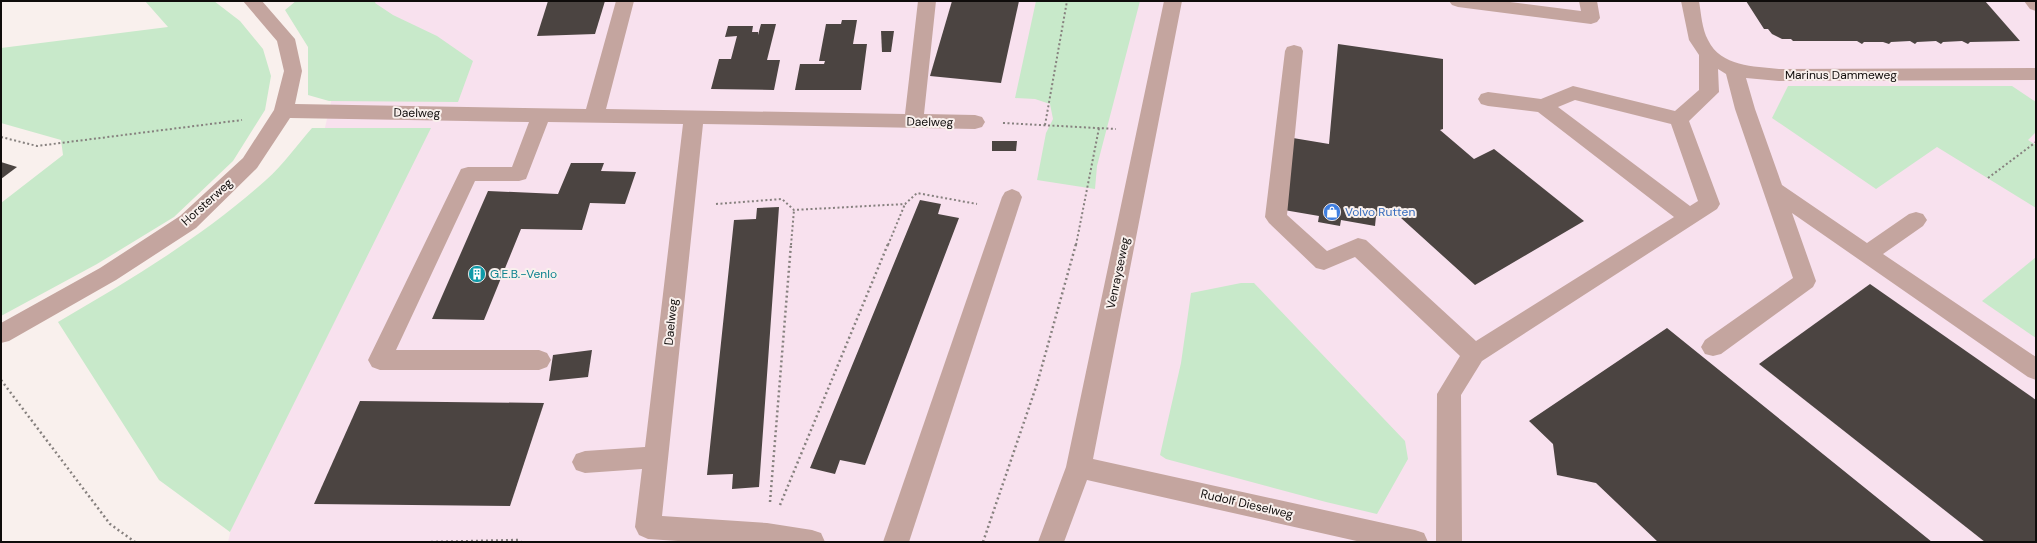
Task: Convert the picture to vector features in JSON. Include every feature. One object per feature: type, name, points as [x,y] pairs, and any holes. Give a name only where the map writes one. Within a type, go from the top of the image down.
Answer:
[{"type":"street","name":"Horsterweg","points":[[1,334],[108,274],[188,222],[250,163],[284,111],[293,71],[286,39],[254,1]]},
{"type":"street","points":[[594,116],[625,1]]},
{"type":"street","points":[[914,121],[927,1]]},
{"type":"street","name":"Venrayseweg","points":[[1051,542],[1079,467],[1173,1]]},
{"type":"street","points":[[1458,1],[1591,18],[1588,1]]},
{"type":"street","name":"Marinus Dammeweg","points":[[1690,1],[1698,40],[1708,55],[1735,71],[1779,75],[2034,76]]},
{"type":"street","points":[[2033,1],[2036,5]]},
{"type":"street","points":[[1294,51],[1276,217],[1324,262],[1358,246],[1474,354]]},
{"type":"street","points":[[1679,120],[1709,92],[1708,55]]},
{"type":"street","points":[[1713,347],[1805,281],[1746,109],[1735,71]]},
{"type":"street","points":[[1543,106],[1572,93],[1679,120]]},
{"type":"street","points":[[1488,99],[1543,106],[1688,216]]},
{"type":"street","name":"Daelweg","points":[[284,111],[975,122]]},
{"type":"street","points":[[539,360],[380,360],[468,174],[519,174],[541,115]]},
{"type":"street","name":"Daelweg","points":[[694,118],[648,527],[767,534]]},
{"type":"street","points":[[1449,542],[1449,394],[1474,354],[1688,216],[1710,204],[1679,120]]},
{"type":"street","points":[[1774,190],[2036,370]]},
{"type":"street","points":[[896,542],[1010,203]]},
{"type":"street","points":[[1867,254],[1916,220]]},
{"type":"street","points":[[585,462],[656,457]]},
{"type":"street","name":"Rudolf Dieselweg","points":[[1079,467],[1346,534],[1416,542]]},
{"type":"street","points":[[767,534],[812,542]]},
{"type":"path","points":[[1045,125],[1067,1]]},
{"type":"path","points":[[1,137],[37,146],[250,119],[284,111]]},
{"type":"path","points":[[975,122],[1148,131]]},
{"type":"path","points":[[983,542],[1016,451],[1062,302],[1081,222],[1099,128]]},
{"type":"path","points":[[1988,178],[2036,142]]},
{"type":"path","points":[[767,534],[906,204],[917,193],[1010,203]]},
{"type":"path","points":[[685,198],[782,199],[794,210],[906,204]]},
{"type":"path","points":[[767,534],[794,210]]},
{"type":"path","points":[[1,380],[110,524],[135,542]]},
{"type":"path","points":[[431,542],[519,541]]},
{"type":"shaded area","points":[[293,1],[2036,1],[2036,542],[228,542],[338,72]]},
{"type":"green space","points":[[145,1],[214,1],[240,21],[263,49],[271,76],[265,110],[233,161],[174,217],[97,264],[1,316],[1,203],[63,155],[61,140],[1,123],[1,48],[168,27]]},
{"type":"green space","points":[[296,1],[376,1],[375,3],[393,15],[437,36],[473,61],[458,102],[329,101],[308,95],[308,47],[285,10]]},
{"type":"green space","points":[[1036,1],[1140,1],[1097,166],[1095,189],[1037,180],[1046,133],[1053,119],[1050,104],[1035,99],[1015,98]]},
{"type":"green space","points":[[1788,86],[2012,86],[2036,102],[2036,132],[2028,140],[2036,145],[2036,208],[1937,147],[1876,189],[1772,118]]},
{"type":"green space","points":[[312,128],[431,128],[230,532],[159,480],[58,322],[166,256],[217,220],[272,174]]},
{"type":"green space","points":[[2036,257],[2036,338],[1982,301]]},
{"type":"green space","points":[[1241,283],[1254,283],[1405,441],[1408,459],[1377,514],[1326,502],[1166,459],[1160,455],[1181,363],[1191,293]]},
{"type":"building","points":[[548,1],[605,1],[595,34],[537,36]]},
{"type":"building","points":[[952,1],[1019,1],[1001,83],[930,76]]},
{"type":"building","points":[[1746,1],[1985,1],[2020,41],[1970,42],[1968,44],[1962,41],[1943,42],[1941,44],[1936,41],[1917,42],[1915,44],[1910,41],[1891,42],[1889,44],[1883,42],[1864,42],[1862,44],[1857,41],[1793,41],[1791,39],[1782,39],[1772,34],[1768,29],[1764,29]]},
{"type":"building","points":[[842,20],[857,20],[853,44],[867,44],[861,90],[795,90],[800,64],[824,64],[825,61],[819,61],[826,24],[841,24]]},
{"type":"building","points":[[761,24],[776,24],[767,60],[780,60],[774,90],[711,89],[719,59],[731,59],[737,36],[725,37],[728,26],[753,26],[752,32],[758,32],[758,35]]},
{"type":"building","points":[[881,31],[894,31],[891,52],[882,52]]},
{"type":"building","points":[[1338,44],[1443,59],[1443,129],[1440,130],[1474,159],[1494,149],[1584,221],[1475,285],[1390,208],[1376,216],[1375,226],[1341,220],[1340,226],[1318,222],[1319,216],[1284,210],[1293,138],[1329,144]]},
{"type":"building","points":[[992,141],[1017,141],[1016,151],[992,151]]},
{"type":"building","points":[[1,162],[17,167],[1,179]]},
{"type":"building","name":"G.E.B.-Venlo","points":[[571,163],[604,163],[601,171],[636,172],[625,204],[590,203],[582,230],[521,229],[484,320],[432,319],[488,191],[558,194]]},
{"type":"building","points":[[920,200],[941,204],[938,214],[959,218],[865,465],[840,460],[835,474],[810,468]]},
{"type":"building","points":[[779,207],[759,487],[732,489],[733,474],[707,475],[734,220],[756,219],[757,208]]},
{"type":"building","points":[[1870,284],[2036,400],[2036,542],[1985,542],[1759,364]]},
{"type":"building","points":[[1667,328],[1932,542],[1658,542],[1596,483],[1557,475],[1553,444],[1529,421]]},
{"type":"building","points":[[592,350],[588,377],[549,381],[553,355]]},
{"type":"building","points":[[360,401],[544,403],[510,506],[314,504]]},
{"type":"place","name":"Volvo Rutten","points":[[1332,212]]},
{"type":"place","name":"G.E.B.-Venlo","points":[[477,274]]}]
